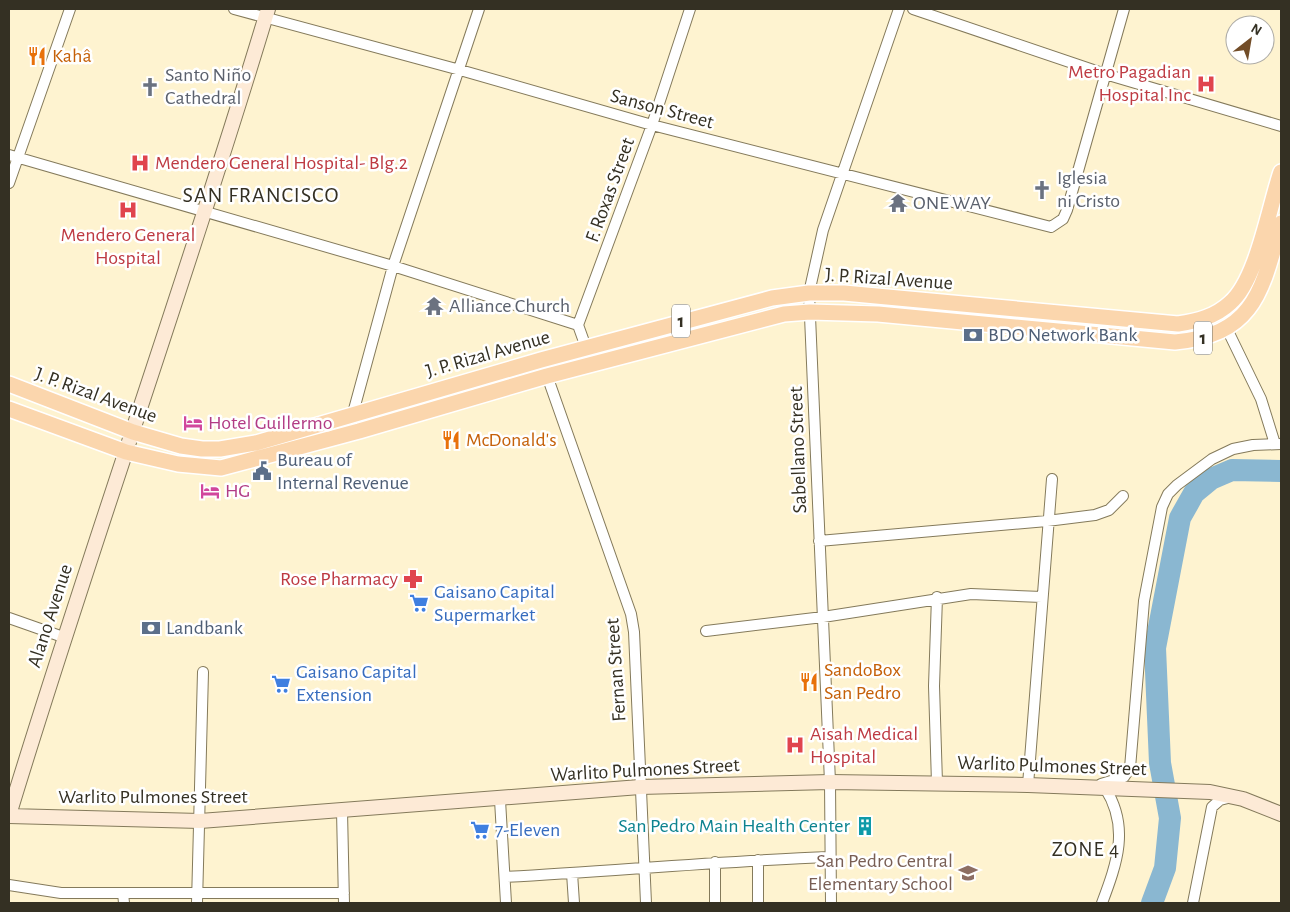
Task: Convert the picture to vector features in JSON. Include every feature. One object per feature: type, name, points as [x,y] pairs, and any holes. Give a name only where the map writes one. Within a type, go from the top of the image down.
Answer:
[{"type":"main road","name":"J. P. Rizal Avenue","points":[[9,384],[133,432],[181,446],[220,449],[256,443],[353,413],[755,301],[809,293],[878,296],[1178,324],[1198,321],[1216,313],[1237,296],[1253,265],[1281,172]]},
{"type":"main road","name":"J. P. Rizal Avenue","points":[[9,409],[126,452],[178,464],[221,468],[359,431],[547,376],[784,314],[810,312],[878,314],[1175,342],[1197,340],[1227,329],[1246,312],[1265,279],[1281,223]]},
{"type":"main road","points":[[1055,332],[1057,314]]},
{"type":"main road","points":[[664,326],[668,344]]},
{"type":"main road","points":[[455,384],[460,402]]},
{"type":"street","points":[[9,183],[13,156],[70,9]]},
{"type":"street","name":"Sanson Street","points":[[234,9],[266,13],[652,125],[1051,227],[1064,219],[1068,210],[1105,74]]},
{"type":"street","points":[[359,431],[353,413],[393,266],[480,9]]},
{"type":"street","name":"F. Roxas Street","points":[[578,325],[652,125],[690,9]]},
{"type":"street","name":"Sabellano Street","points":[[831,903],[830,782],[809,293],[816,255],[900,9]]},
{"type":"street","points":[[913,9],[1105,74],[1281,126]]},
{"type":"street","points":[[1105,74],[1124,9]]},
{"type":"street","name":"Alano Avenue","points":[[9,815],[63,637],[133,432],[266,13]]},
{"type":"street","points":[[13,156],[205,210],[393,266],[578,325],[592,364]]},
{"type":"street","points":[[1090,788],[1124,777],[1130,768],[1144,601],[1156,526],[1168,494],[1212,459],[1253,445],[1278,444],[1261,399],[1227,329]]},
{"type":"street","name":"Fernan Street","points":[[541,360],[630,614],[634,632],[646,903]]},
{"type":"street","points":[[1028,785],[1047,521],[1052,479]]},
{"type":"street","points":[[819,541],[1095,515],[1109,510],[1123,496]]},
{"type":"street","points":[[706,631],[823,617],[971,594],[1042,597]]},
{"type":"street","points":[[937,598],[934,686],[937,783]]},
{"type":"street","points":[[9,618],[63,637]]},
{"type":"street","points":[[197,903],[203,672]]},
{"type":"street","name":"Warlito Pulmones Street","points":[[9,815],[200,821],[500,800],[640,787],[830,782],[1028,785],[1090,788],[1126,787],[1210,792],[1264,806],[1281,814]]},
{"type":"street","points":[[1102,903],[1120,834],[1118,812],[1105,788]]},
{"type":"street","points":[[1194,903],[1212,807],[1220,800],[1234,797]]},
{"type":"street","points":[[500,800],[506,903]]},
{"type":"street","points":[[9,885],[60,898],[124,898],[197,892],[344,898],[342,811]]},
{"type":"street","points":[[505,877],[643,869],[715,862],[831,857]]},
{"type":"street","points":[[758,860],[758,903]]},
{"type":"street","points":[[715,862],[715,903]]},
{"type":"street","points":[[572,873],[574,903]]},
{"type":"waterway","points":[[1152,903],[1165,868],[1170,818],[1160,763],[1155,648],[1180,518],[1194,493],[1211,479],[1232,470],[1281,471]]},
{"type":"place","name":"Kahâ","points":[[37,56]]},
{"type":"place","name":"Metro Pagadian Hospital Inc","points":[[1206,84]]},
{"type":"place","name":"Santo Niño Cathedral","points":[[150,87]]},
{"type":"place","name":"Mendero General Hospital- Blg.2","points":[[140,163]]},
{"type":"place","name":"Iglesia ni Cristo","points":[[1042,190]]},
{"type":"place","name":"ONE WAY","points":[[898,203]]},
{"type":"place","name":"Mendero General Hospital","points":[[128,210]]},
{"type":"place","name":"Alliance Church","points":[[434,306]]},
{"type":"place","name":"BDO Network Bank","points":[[973,335]]},
{"type":"place","name":"Hotel Guillermo","points":[[193,423]]},
{"type":"place","name":"McDonald's","points":[[451,440]]},
{"type":"place","name":"Bureau of Internal Revenue","points":[[262,471]]},
{"type":"place","name":"HG","points":[[210,491]]},
{"type":"place","name":"Rose Pharmacy","points":[[413,579]]},
{"type":"place","name":"Gaisano Capital Supermarket","points":[[419,603]]},
{"type":"place","name":"Landbank","points":[[151,628]]},
{"type":"place","name":"SandoBox San Pedro","points":[[809,682]]},
{"type":"place","name":"Gaisano Capital Extension","points":[[281,684]]},
{"type":"place","name":"Aisah Medical Hospital","points":[[795,745]]},
{"type":"place","name":"San Pedro Main Health Center","points":[[865,826]]},
{"type":"place","name":"7-Eleven","points":[[480,830]]},
{"type":"place","name":"San Pedro Central Elementary School","points":[[968,873]]},
{"type":"district","name":"SAN FRANCISCO","points":[[261,195]]},
{"type":"district","name":"ZONE 4","points":[[1086,849]]}]
